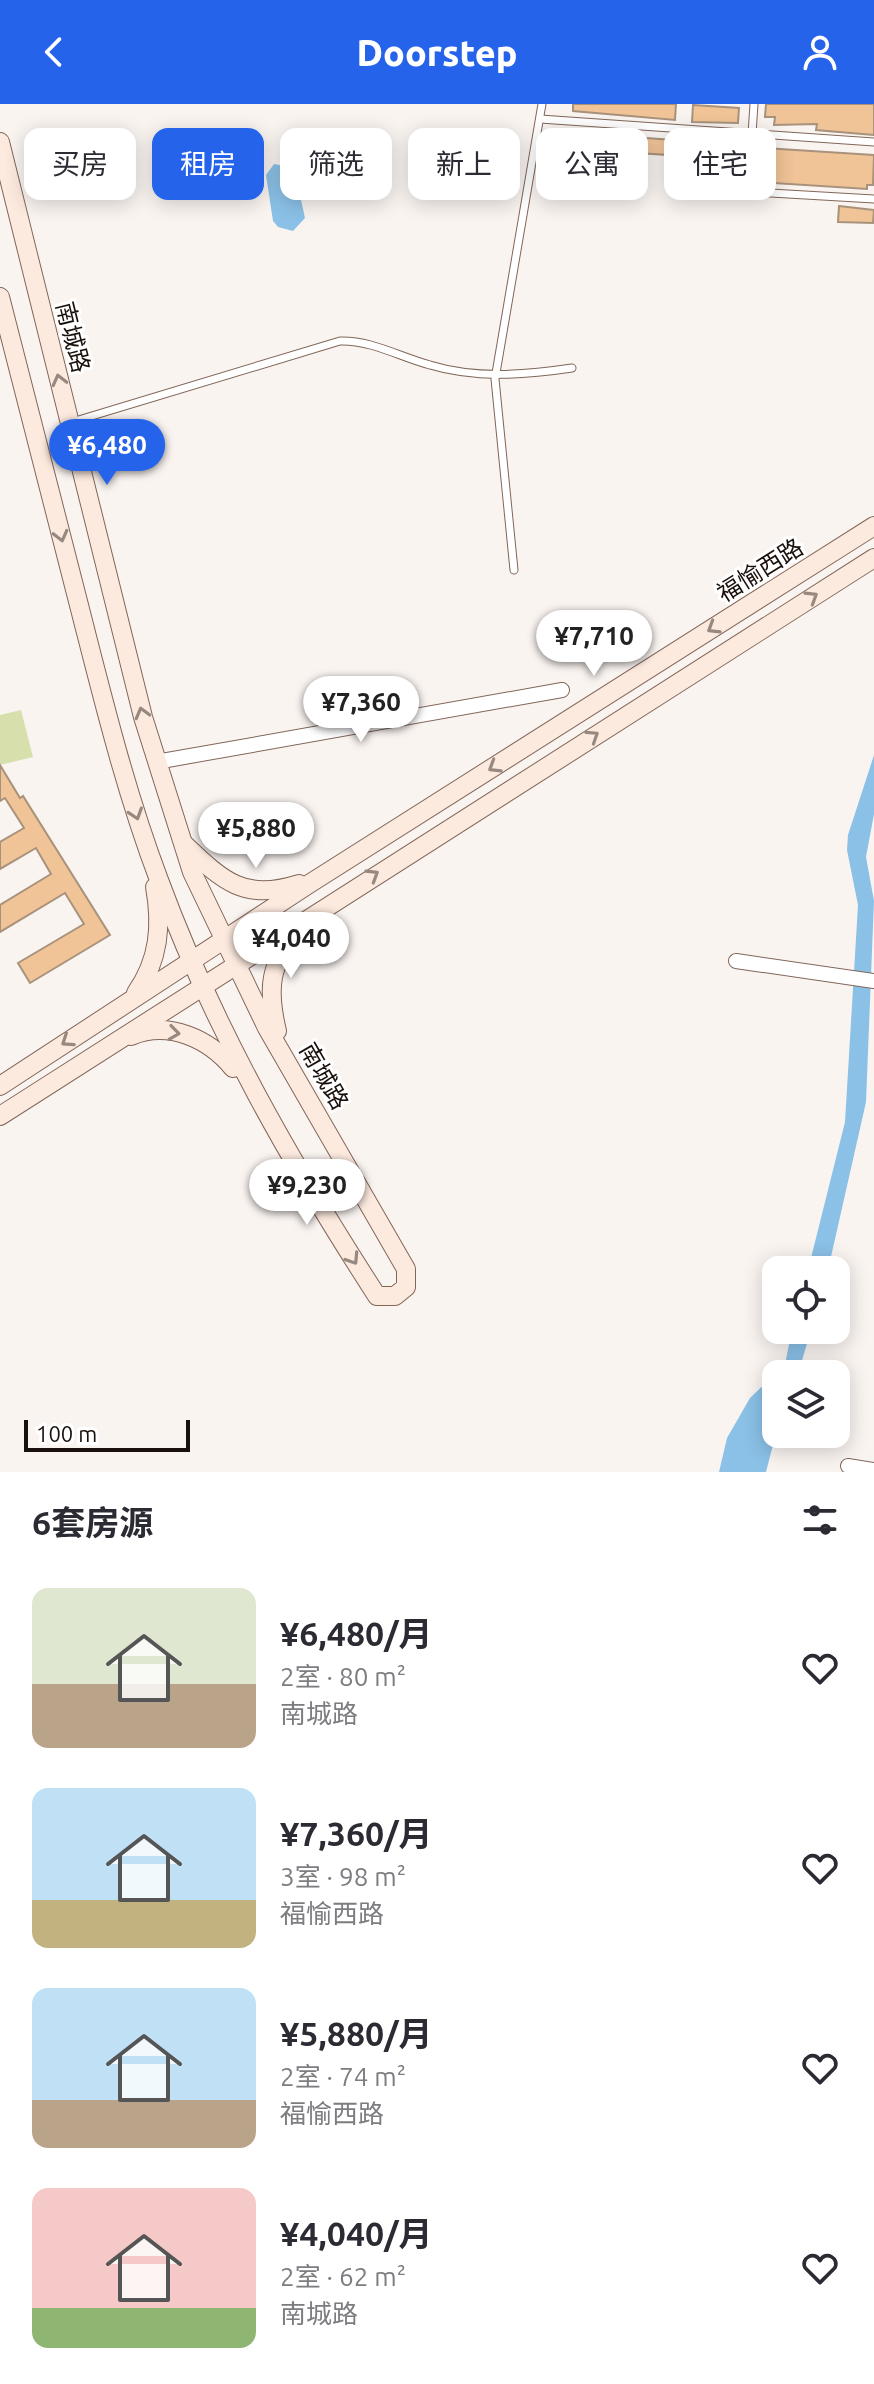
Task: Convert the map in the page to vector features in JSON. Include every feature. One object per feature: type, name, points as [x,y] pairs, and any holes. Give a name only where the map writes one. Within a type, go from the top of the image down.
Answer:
[{"type":"street","name":"南城路","points":[[0,142],[156,762],[181,841],[192,872],[286,1060],[406,1269],[407,1280],[402,1293],[377,1296],[307,1188],[255,1097],[203,984],[149,854],[110,726],[0,297]]},
{"type":"street","name":"福愉西路","points":[[133,998],[874,526]]},
{"type":"street","name":"福愉西路","points":[[100,1050],[874,558]]},
{"type":"street","points":[[156,762],[562,690]]},
{"type":"street","points":[[181,841],[226,881],[250,890],[281,890],[337,866]]},
{"type":"street","points":[[0,1086],[133,998],[150,970],[158,943],[159,908],[149,854]]},
{"type":"street","points":[[286,1060],[271,1007],[271,972],[287,943],[324,907]]},
{"type":"street","points":[[736,961],[874,981]]},
{"type":"street","points":[[0,1116],[100,1050],[136,1033],[183,1033],[215,1050],[255,1097]]},
{"type":"street","points":[[848,1466],[874,1470]]},
{"type":"lane","points":[[514,570],[496,374],[542,104]]},
{"type":"lane","points":[[752,128],[754,104]]},
{"type":"lane","points":[[540,119],[667,128]]},
{"type":"lane","points":[[776,136],[874,142]]},
{"type":"lane","points":[[776,193],[874,199]]},
{"type":"lane","points":[[70,422],[340,341],[355,340],[451,371],[496,374],[572,368]]},
{"type":"green space","points":[[21,710],[33,757],[0,765],[0,715]]},
{"type":"water","points":[[274,164],[280,165],[280,200],[301,200],[305,218],[293,231],[278,227],[273,221],[266,175]]},
{"type":"water","points":[[874,755],[874,814],[866,857],[874,901],[866,1102],[831,1256],[812,1256],[845,1122],[858,905],[847,850],[848,835]]},
{"type":"water","points":[[789,1344],[807,1344],[802,1360],[786,1360]]},
{"type":"water","points":[[762,1386],[762,1448],[772,1448],[766,1472],[719,1472],[727,1438],[750,1398]]},
{"type":"building","points":[[573,104],[676,104],[675,120],[573,111]]},
{"type":"building","points":[[766,104],[874,104],[874,135],[816,130],[817,124],[774,125],[775,117],[765,117]]},
{"type":"building","points":[[693,105],[739,108],[738,123],[692,122]]},
{"type":"building","points":[[648,138],[664,139],[664,155],[648,154]]},
{"type":"building","points":[[776,149],[874,155],[873,185],[867,185],[867,189],[776,183]]},
{"type":"building","points":[[839,206],[874,210],[873,223],[838,222]]},
{"type":"building","points":[[0,765],[20,798],[23,796],[110,935],[30,983],[18,963],[84,924],[65,893],[0,932],[0,905],[51,874],[36,848],[0,869],[0,842],[24,828],[5,798],[0,801]]}]
